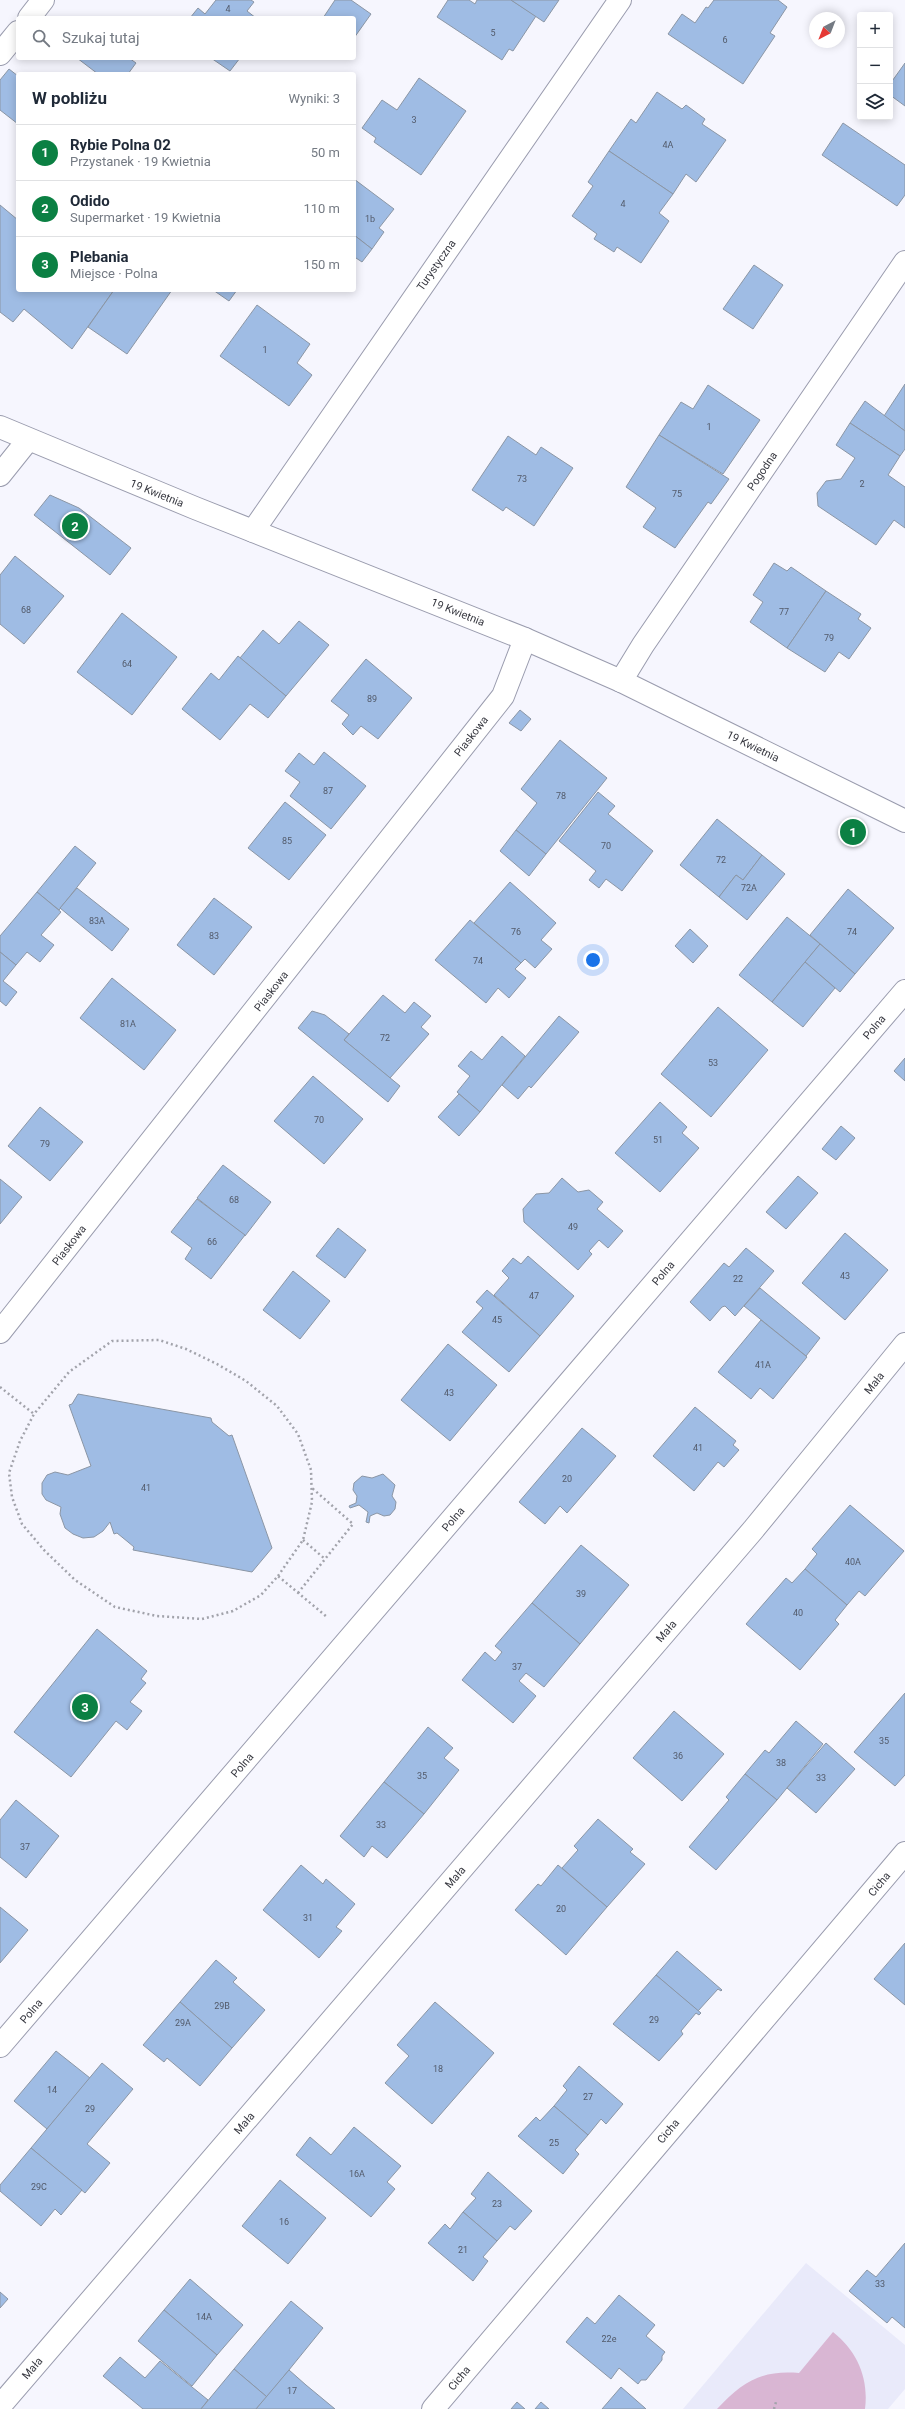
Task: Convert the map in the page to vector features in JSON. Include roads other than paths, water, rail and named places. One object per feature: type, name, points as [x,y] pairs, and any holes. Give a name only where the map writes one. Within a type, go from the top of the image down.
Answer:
[{"type":"street","points":[[31,16],[43,0]]},
{"type":"street","name":"Turystyczna","points":[[253,531],[620,0]]},
{"type":"street","points":[[0,54],[16,34]]},
{"type":"street","name":"Pogodna","points":[[621,681],[643,645],[905,262]]},
{"type":"street","name":"19 Kwietnia","points":[[0,427],[28,440],[253,531],[525,639],[621,681],[905,821]]},
{"type":"street","points":[[0,475],[28,440]]},
{"type":"street","name":"Piaskowa","points":[[0,1332],[503,696],[525,639]]},
{"type":"street","name":"Polna","points":[[0,2046],[905,991]]},
{"type":"street","name":"Mała","points":[[0,2406],[748,1536],[905,1344]]},
{"type":"street","name":"Cicha","points":[[433,2409],[905,1853]]},
{"type":"place","name":"Odido","points":[[75,526]]},
{"type":"place","name":"Rybie Polna 02","points":[[853,832]]},
{"type":"place","name":"Plebania","points":[[85,1707]]}]
